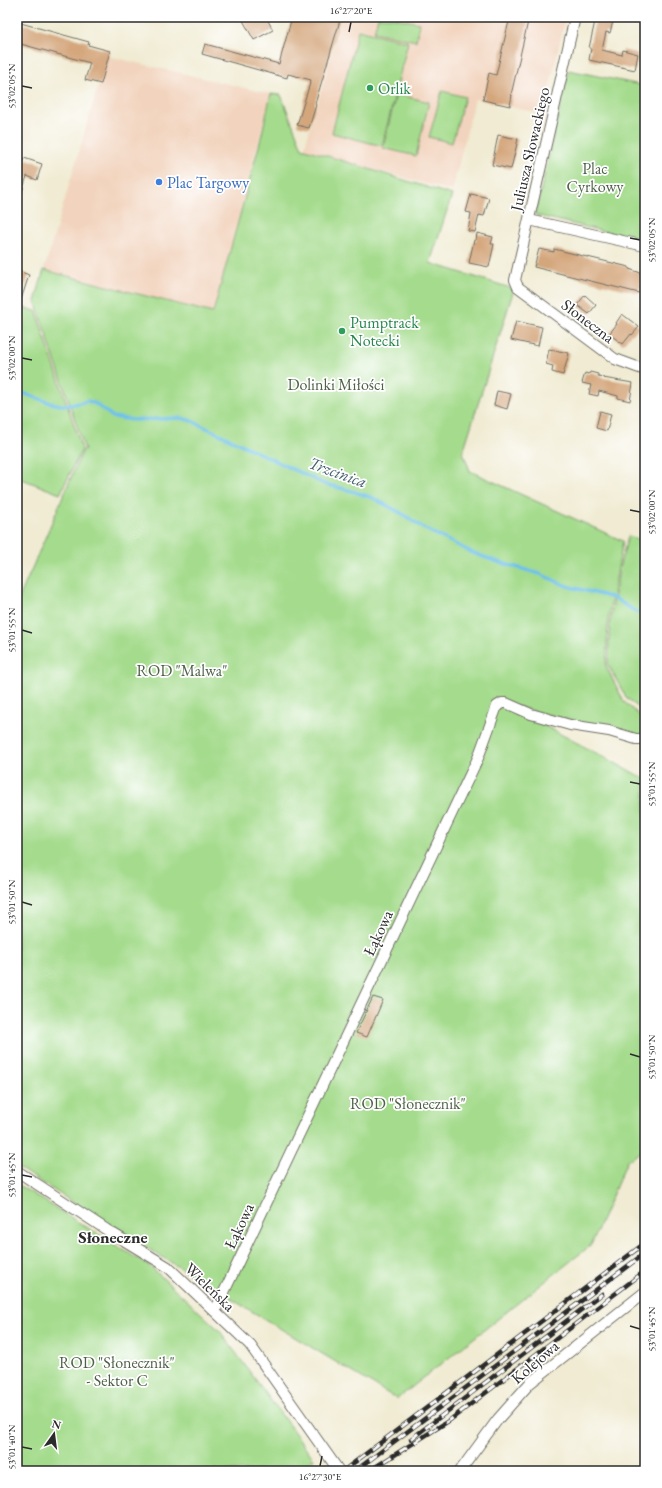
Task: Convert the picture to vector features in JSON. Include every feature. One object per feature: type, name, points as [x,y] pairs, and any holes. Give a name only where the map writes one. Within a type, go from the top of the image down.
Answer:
[{"type":"street","name":"Juliusza Słowackiego","points":[[518,287],[515,280],[575,17]]},
{"type":"street","points":[[529,220],[645,246]]},
{"type":"street","name":"Słoneczna","points":[[518,287],[614,360],[645,370]]},
{"type":"street","name":"Łąkowa","points":[[214,1311],[478,758],[497,706],[502,703],[506,703],[531,714],[570,725],[609,731],[636,739],[645,739]]},
{"type":"street","name":"Wieleńska","points":[[17,1171],[107,1230],[168,1266],[250,1345],[339,1471]]},
{"type":"street","name":"Kolejowa","points":[[460,1471],[498,1419],[530,1383],[645,1292]]},
{"type":"shaded area","points":[[342,17],[566,17],[543,114],[475,99],[452,191],[304,150]]},
{"type":"shaded area","name":"Plac Targowy","points":[[107,56],[271,94],[213,313],[44,270]]},
{"type":"green space","points":[[378,17],[390,17],[419,23],[416,41],[374,32]]},
{"type":"green space","name":"Orlik","points":[[358,30],[408,42],[382,146],[332,133]]},
{"type":"green space","name":"Plac Cyrkowy","points":[[569,70],[645,86],[645,241],[535,215]]},
{"type":"green space","points":[[442,91],[465,97],[452,143],[429,137]]},
{"type":"green space","points":[[271,94],[281,95],[302,148],[452,195],[430,263],[514,289],[463,452],[470,471],[623,541],[608,620],[606,666],[624,702],[645,720],[645,739],[502,703],[645,779],[645,1149],[627,1161],[591,1245],[397,1399],[109,1225],[17,1167],[17,603],[83,450],[85,450],[35,301],[44,270],[213,313],[260,142]]},
{"type":"green space","points":[[396,94],[429,102],[416,156],[383,148]]},
{"type":"green space","points":[[17,306],[36,311],[82,449],[60,494],[17,477]]},
{"type":"green space","points":[[628,536],[645,541],[645,714],[626,697],[608,665],[610,621],[620,565]]},
{"type":"green space","name":"ROD \"Słonecznik\" - Sektor C","points":[[17,1184],[151,1267],[219,1330],[314,1459],[296,1471],[17,1471]]},
{"type":"building","points":[[241,17],[266,17],[273,30],[254,40]]},
{"type":"building","points":[[292,17],[341,17],[309,128],[297,125],[311,80],[288,74],[287,78],[202,54],[205,44],[279,64]]},
{"type":"building","points":[[510,17],[529,17],[511,95],[510,106],[483,100],[489,73],[496,75]]},
{"type":"building","points":[[596,17],[614,17],[610,33],[606,32],[602,50],[622,55],[623,50],[638,54],[635,70],[589,60],[591,48],[589,48]]},
{"type":"building","points":[[17,22],[89,42],[88,45],[110,51],[101,84],[85,80],[90,63],[17,43]]},
{"type":"building","points":[[498,135],[518,139],[511,169],[492,165]]},
{"type":"building","points":[[24,158],[42,164],[37,180],[27,176],[19,201],[17,201],[17,178]]},
{"type":"building","points":[[471,194],[489,198],[484,216],[479,215],[475,232],[468,231],[471,213],[466,212]]},
{"type":"building","points":[[477,233],[493,237],[491,244],[494,244],[489,267],[469,263]]},
{"type":"building","points":[[539,249],[554,252],[554,249],[629,267],[629,269],[644,274],[639,293],[534,267]]},
{"type":"building","points":[[19,271],[29,275],[19,306],[17,306],[17,278]]},
{"type":"building","points":[[585,295],[596,305],[589,314],[577,305]]},
{"type":"building","points":[[622,314],[639,327],[623,344],[609,334],[617,324],[616,323]]},
{"type":"building","points":[[516,321],[542,327],[538,346],[511,340]]},
{"type":"building","points":[[549,349],[569,353],[563,375],[552,372],[553,366],[546,364]]},
{"type":"building","points":[[590,372],[598,374],[598,376],[603,378],[633,383],[630,401],[599,391],[598,396],[589,394],[591,385],[582,383],[585,373],[589,374]]},
{"type":"building","points":[[497,391],[511,394],[507,409],[494,405]]},
{"type":"building","points":[[600,411],[611,414],[607,431],[596,428]]},
{"type":"building","points":[[373,997],[383,1000],[367,1037],[356,1033]]},
{"type":"waterway","name":"Trzcinica","points":[[17,391],[60,405],[70,405],[88,401],[96,404],[113,417],[133,420],[181,418],[192,421],[324,484],[373,498],[401,513],[425,529],[473,553],[540,574],[567,586],[614,598],[633,610],[645,615]]},
{"type":"railway","points":[[343,1471],[645,1243]]},
{"type":"railway","points":[[355,1471],[645,1253]]},
{"type":"railway","points":[[369,1471],[450,1420],[645,1271]]},
{"type":"railway","points":[[411,1439],[602,1294]]},
{"type":"place","name":"Orlik","points":[[370,88]]},
{"type":"place","name":"Plac Targowy","points":[[159,182]]},
{"type":"place","name":"Pumptrack Notecki","points":[[342,331]]},
{"type":"district","name":"Słoneczne","points":[[113,1237]]},
{"type":"park label","name":"Dolinki Miłości","points":[[336,384]]},
{"type":"park label","name":"ROD \"Malwa\"","points":[[182,670]]},
{"type":"park label","name":"ROD \"Słonecznik\"","points":[[408,1103]]}]
